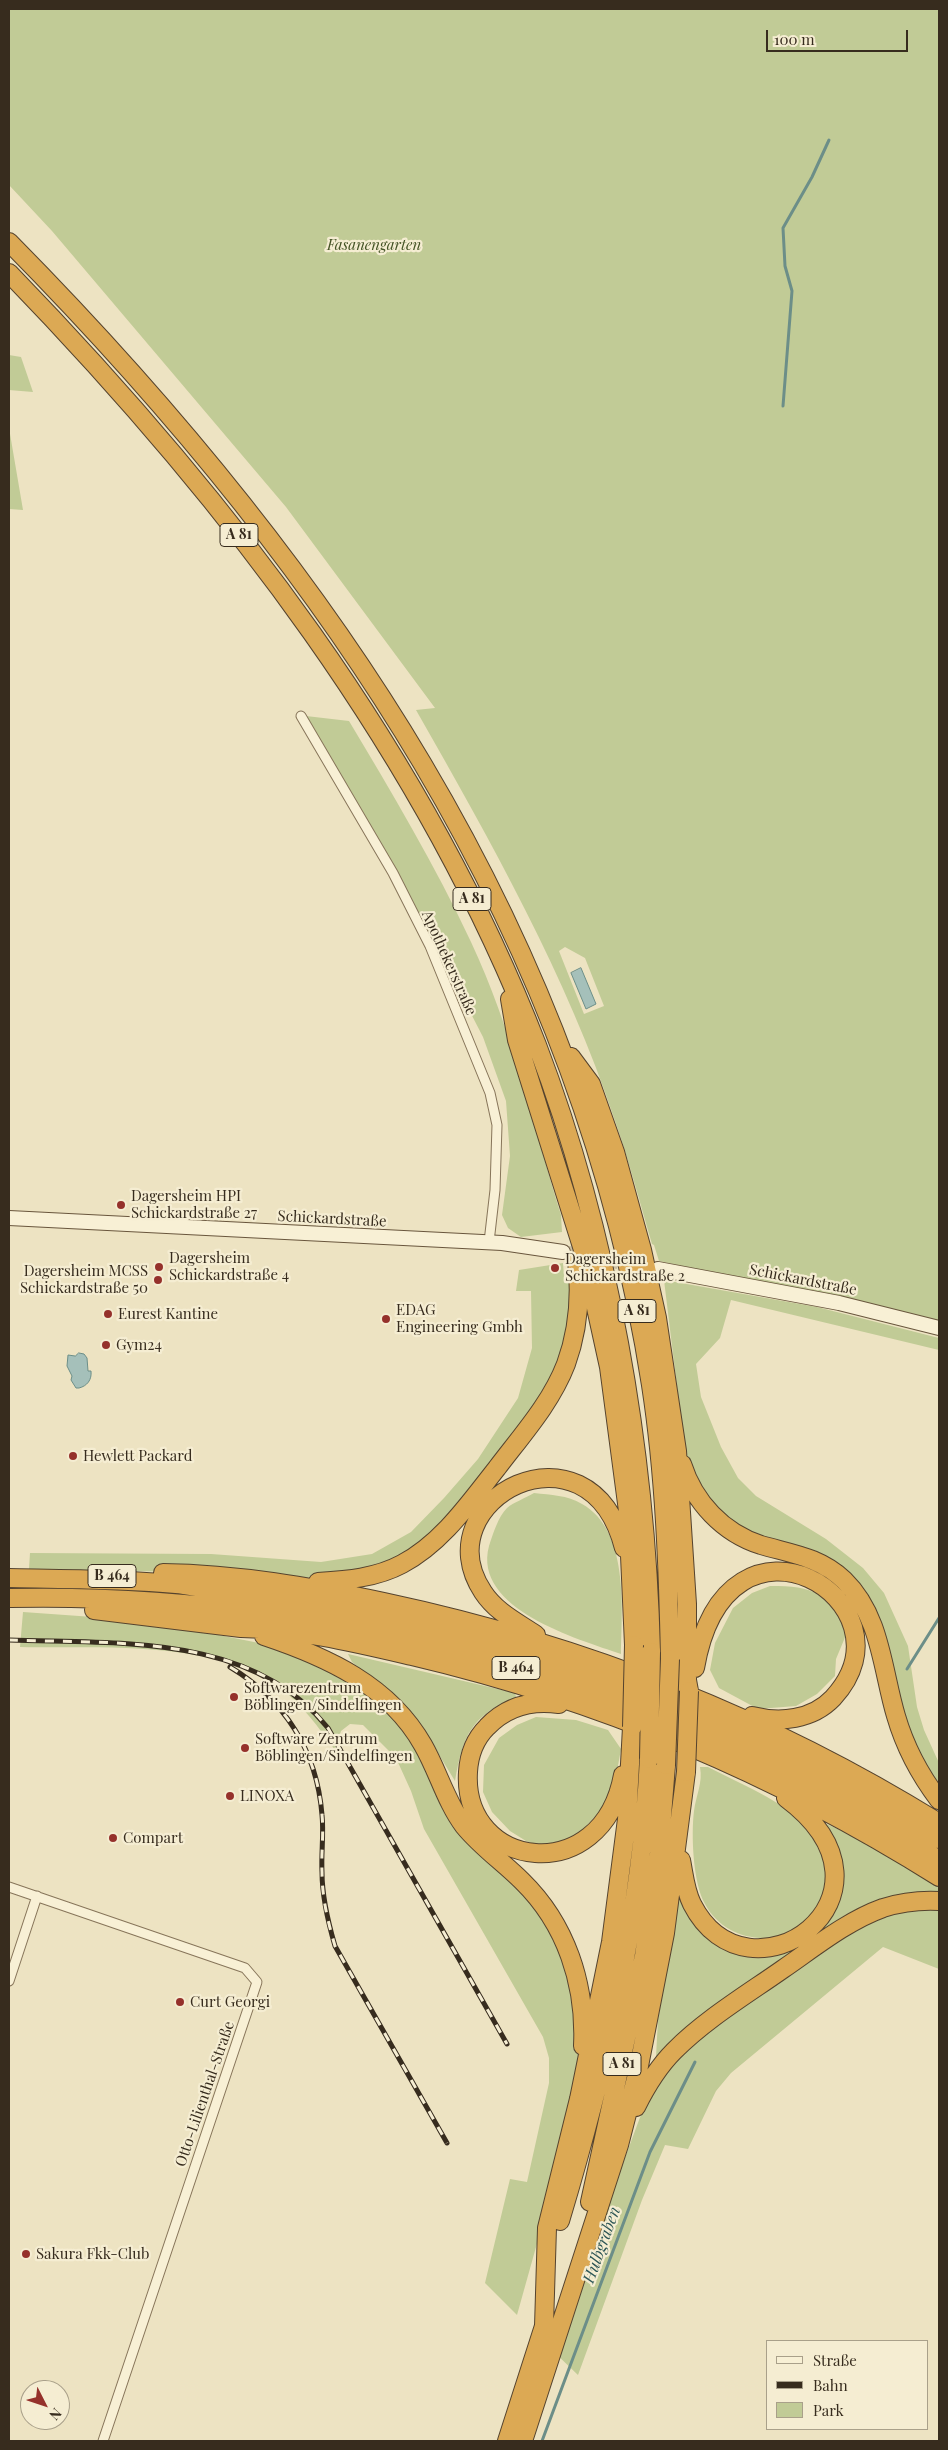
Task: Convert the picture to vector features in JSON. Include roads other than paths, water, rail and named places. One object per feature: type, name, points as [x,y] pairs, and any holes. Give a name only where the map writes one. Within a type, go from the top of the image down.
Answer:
[{"type":"highway","name":"A 81","points":[[9,242],[93,330],[195,446],[279,550],[353,653],[413,745],[460,827],[518,943],[558,1038],[587,1120],[607,1186],[628,1269],[644,1345],[664,1490],[670,1659],[666,1765],[657,1871],[639,1981],[586,2221],[551,2357],[523,2441]]},
{"type":"highway","name":"A 81","points":[[9,273],[88,357],[168,448],[234,528],[302,618],[360,703],[414,791],[466,888],[508,976],[551,1085],[598,1242],[635,1450],[645,1548],[651,1652],[649,1759],[639,1866],[621,1981],[594,2104],[546,2274],[544,2326],[507,2441]]},
{"type":"highway","points":[[508,976],[517,1040],[589,1272],[612,1386],[625,1484],[634,1645],[625,1835],[614,1921],[582,2082],[547,2228],[546,2274]]},
{"type":"highway","points":[[551,2357],[624,2130],[656,1987],[678,1845],[686,1772],[691,1667],[678,1451],[655,1310],[624,1184],[591,1084],[558,1038]]},
{"type":"highway","points":[[292,1583],[348,1580],[386,1571],[403,1564],[419,1554],[448,1528],[504,1459],[548,1400],[561,1377],[570,1351],[579,1301],[574,1222]]},
{"type":"highway","points":[[678,1451],[686,1475],[699,1499],[725,1526],[738,1535],[759,1544],[813,1559],[834,1572],[852,1589],[866,1610],[880,1644],[896,1716],[905,1743],[924,1779],[939,1800]]},
{"type":"highway","points":[[548,1644],[495,1606],[483,1592],[474,1571],[472,1547],[474,1533],[485,1509],[505,1490],[526,1481],[552,1478],[579,1485],[594,1495],[607,1509],[616,1524],[632,1584]]},
{"type":"highway","points":[[691,1667],[718,1605],[736,1586],[759,1574],[782,1571],[810,1577],[831,1592],[848,1615],[854,1640],[852,1665],[838,1692],[818,1710],[802,1717],[770,1719],[713,1705]]},
{"type":"highway","name":"B 464","points":[[72,1579],[152,1573],[191,1573],[292,1583],[434,1614],[548,1644],[622,1668],[713,1705],[817,1754],[939,1823]]},
{"type":"highway","name":"B 464","points":[[9,1578],[179,1584],[292,1600],[430,1627],[528,1653],[618,1683],[726,1727],[841,1782],[939,1839]]},
{"type":"highway","name":"B 464","points":[[9,1598],[179,1602],[290,1617],[414,1640],[525,1670],[640,1711],[748,1756],[841,1802],[939,1860]]},
{"type":"highway","name":"B 464","points":[[56,1598],[74,1608],[287,1632],[388,1650],[502,1679],[582,1704],[712,1755],[762,1779],[848,1823],[939,1877]]},
{"type":"highway","points":[[240,1628],[300,1649],[345,1670],[385,1698],[414,1732],[460,1819],[477,1840],[537,1898],[553,1920],[566,1945],[575,1971],[581,2001],[582,2082]]},
{"type":"highway","points":[[582,1704],[546,1702],[524,1704],[502,1714],[483,1731],[472,1752],[468,1780],[476,1813],[490,1832],[510,1846],[533,1853],[563,1851],[586,1840],[605,1820],[614,1802],[622,1778],[630,1741]]},
{"type":"highway","points":[[678,1845],[685,1884],[691,1903],[707,1926],[721,1937],[746,1947],[772,1947],[793,1940],[807,1932],[820,1918],[833,1889],[834,1874],[831,1850],[820,1830],[811,1819],[762,1779]]},
{"type":"highway","points":[[624,2130],[658,2069],[685,2041],[724,2010],[821,1943],[866,1916],[897,1904],[924,1900],[939,1901]]},
{"type":"street","name":"Apothekerstraße","points":[[301,716],[393,873],[430,946],[490,1093],[497,1125],[495,1190],[490,1242]]},
{"type":"street","name":"Schickardstraße","points":[[9,1218],[490,1242],[516,1244],[563,1252]]},
{"type":"street","name":"Schickardstraße","points":[[658,1269],[838,1303],[939,1328]]},
{"type":"street","name":"Otto-Lilienthal-Straße","points":[[9,1887],[245,1968],[258,1982],[103,2441]]},
{"type":"street","points":[[9,1981],[37,1896]]},
{"type":"water","points":[[581,968],[596,1004],[586,1009],[571,973]]},
{"type":"water","points":[[79,1353],[84,1354],[87,1358],[88,1371],[91,1371],[91,1374],[87,1384],[76,1388],[71,1380],[72,1376],[67,1366],[68,1355],[75,1356]]},
{"type":"waterway","points":[[783,406],[792,291],[785,266],[783,228],[812,177],[829,140]]},
{"type":"waterway","name":"Hulbgraben","points":[[907,1669],[939,1618]]},
{"type":"waterway","name":"Hulbgraben","points":[[542,2441],[650,2152],[695,2062]]},
{"type":"tunnel","points":[[563,1252],[634,1265]]},
{"type":"railway","points":[[9,1640],[95,1642],[181,1650],[223,1659],[262,1675],[297,1697],[328,1728],[507,2044]]},
{"type":"railway","points":[[230,1667],[250,1680],[282,1711],[295,1729],[305,1749],[319,1792],[323,1822],[322,1865],[324,1901],[335,1946],[447,2143]]},
{"type":"place","name":"Dagersheim HPI Schickardstraße 27","points":[[121,1205]]},
{"type":"place","name":"Dagersheim Schickardstraße 4","points":[[159,1267]]},
{"type":"place","name":"Dagersheim Schickardstraße 2","points":[[555,1268]]},
{"type":"place","name":"Dagersheim MCSS Schickardstraße 50","points":[[158,1280]]},
{"type":"place","name":"Eurest Kantine","points":[[108,1314]]},
{"type":"place","name":"EDAG Engineering Gmbh","points":[[386,1319]]},
{"type":"place","name":"Gym24","points":[[106,1345]]},
{"type":"place","name":"Hewlett Packard","points":[[73,1456]]},
{"type":"place","name":"Softwarezentrum Böblingen/Sindelfingen","points":[[234,1697]]},
{"type":"place","name":"Software Zentrum Böblingen/Sindelfingen","points":[[245,1748]]},
{"type":"place","name":"LINOXA","points":[[230,1796]]},
{"type":"place","name":"Compart","points":[[113,1838]]},
{"type":"place","name":"Curt Georgi","points":[[180,2002]]},
{"type":"place","name":"Sakura Fkk-Club","points":[[26,2254]]},
{"type":"park label","name":"Fasanengarten","points":[[374,245]]}]
